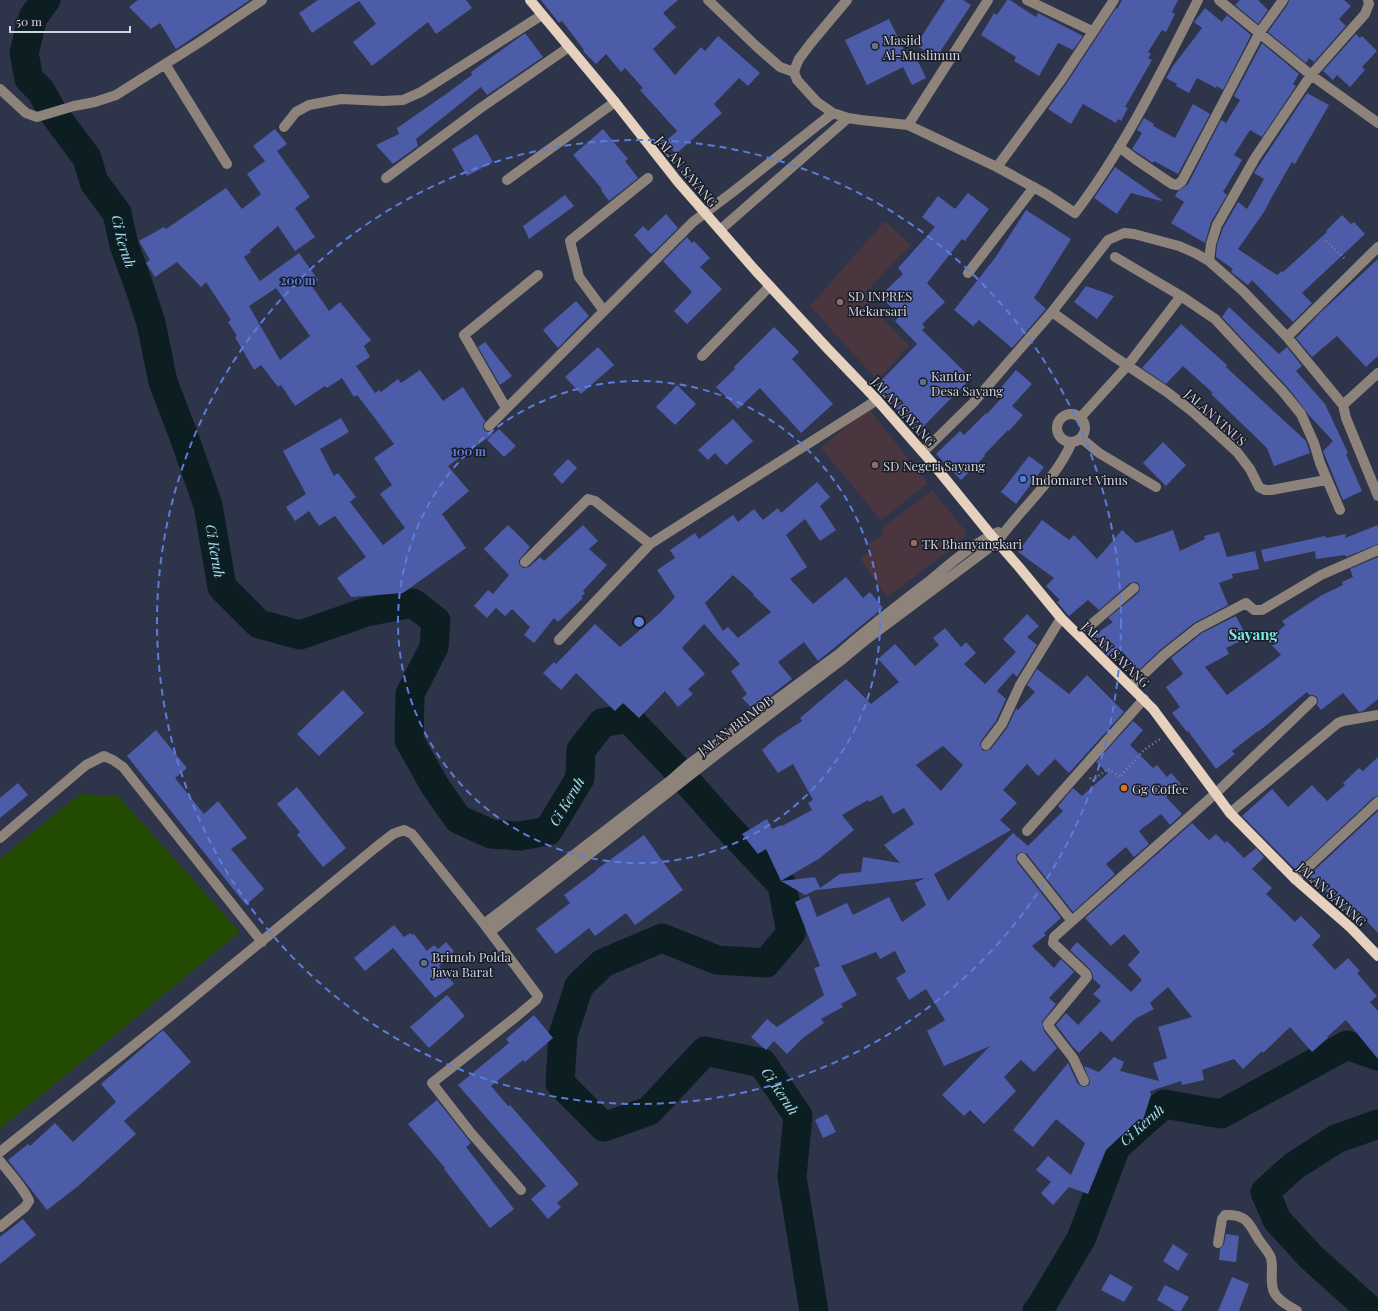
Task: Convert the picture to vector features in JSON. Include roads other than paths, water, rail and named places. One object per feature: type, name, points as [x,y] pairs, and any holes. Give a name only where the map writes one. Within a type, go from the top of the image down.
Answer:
[{"type":"main road","name":"JALAN SAYANG","points":[[530,0],[615,102],[678,182],[720,230],[923,452],[1061,618],[1144,699],[1170,731],[1230,813],[1295,879],[1350,928],[1378,956]]},
{"type":"street","points":[[0,89],[26,113],[37,117],[116,95],[262,0]]},
{"type":"street","points":[[708,0],[780,67],[794,72]]},
{"type":"street","points":[[908,125],[988,0]]},
{"type":"street","points":[[1026,0],[1092,32]]},
{"type":"street","points":[[997,167],[1061,80],[1114,0]]},
{"type":"street","points":[[841,2],[799,59],[794,72],[797,80],[811,97],[823,107],[840,115],[861,120],[908,125],[997,167],[1034,187],[1075,213],[1120,147],[1198,0]]},
{"type":"street","points":[[1219,0],[1311,75],[1378,123]]},
{"type":"street","points":[[1120,147],[1172,184],[1177,185],[1182,181],[1260,32],[1283,0]]},
{"type":"street","points":[[1209,261],[1213,235],[1217,225],[1255,158],[1311,75],[1365,14],[1369,4],[1368,0]]},
{"type":"street","points":[[284,127],[296,112],[309,105],[341,99],[383,101],[403,100],[421,92],[542,15]]},
{"type":"street","points":[[386,178],[482,107],[569,47]]},
{"type":"street","points":[[165,64],[227,164]]},
{"type":"street","points":[[507,180],[615,102]]},
{"type":"street","points":[[489,426],[693,222],[840,115]]},
{"type":"street","points":[[720,230],[840,115]]},
{"type":"street","points":[[604,310],[579,277],[570,242],[648,178]]},
{"type":"street","points":[[968,273],[1034,187]]},
{"type":"street","points":[[923,452],[973,403],[1052,312],[1108,240],[1124,233],[1134,234],[1179,246],[1195,253],[1209,261],[1243,291],[1286,338],[1343,405],[1346,418],[1378,496]]},
{"type":"street","points":[[1286,338],[1378,247]]},
{"type":"street","points":[[1115,257],[1181,296],[1215,319],[1284,393],[1301,414],[1314,443],[1326,480],[1340,510]]},
{"type":"street","points":[[506,408],[464,335],[538,275]]},
{"type":"street","points":[[702,356],[770,286]]},
{"type":"street","points":[[1080,418],[1128,365],[1181,296]]},
{"type":"street","name":"JALAN VINUS","points":[[1052,312],[1194,412],[1232,447],[1246,464],[1259,487],[1265,490],[1271,490],[1326,480]]},
{"type":"street","points":[[1343,405],[1378,373]]},
{"type":"street","points":[[559,640],[650,544],[877,400]]},
{"type":"street","points":[[994,539],[1008,528],[1044,486],[1065,458],[1072,442],[1081,438],[1085,428],[1084,422],[1080,418],[1071,415],[1066,416],[1059,424],[1058,429],[1062,438],[1072,442]]},
{"type":"street","points":[[1081,438],[1099,453],[1156,487]]},
{"type":"street","points":[[524,562],[588,499],[595,501],[650,544]]},
{"type":"street","name":"JALAN BRIMOB","points":[[487,928],[840,653],[862,633],[951,563],[994,539]]},
{"type":"street","points":[[1131,686],[1164,655],[1198,628],[1246,603],[1254,610],[1262,610],[1321,575],[1378,550]]},
{"type":"street","points":[[1079,636],[1134,588]]},
{"type":"street","points":[[986,745],[1002,724],[1020,685],[1061,618]]},
{"type":"street","points":[[1027,831],[1144,699]]},
{"type":"street","points":[[1084,1081],[1073,1058],[1048,1024],[1087,978],[1086,974],[1053,943],[1054,937],[1071,920],[1216,793],[1312,702]]},
{"type":"street","points":[[1230,813],[1338,723],[1343,720],[1378,715]]},
{"type":"street","points":[[0,838],[86,765],[104,756],[123,767],[262,942]]},
{"type":"street","points":[[1295,879],[1378,802]]},
{"type":"street","points":[[0,1152],[262,942],[393,834],[404,830],[412,834],[487,928],[538,996],[536,1000],[522,1012],[432,1083],[471,1133],[521,1190]]},
{"type":"street","points":[[1022,858],[1071,920]]},
{"type":"street","points":[[0,1161],[20,1188],[26,1193],[29,1202],[0,1227]]},
{"type":"street","points":[[1218,1244],[1222,1219],[1225,1215],[1232,1214],[1242,1217],[1249,1223],[1271,1258],[1273,1291],[1277,1298],[1297,1311]]},
{"type":"waterway","name":"Ci Keruh","points":[[46,0],[33,17],[24,53],[29,79],[41,91],[52,111],[87,158],[94,182],[117,213],[124,245],[151,323],[163,382],[208,505],[222,587],[259,624],[300,635],[366,612],[413,603],[436,621],[434,647],[410,694],[409,740],[435,786],[458,819],[491,834],[520,836],[548,831],[580,778],[581,750],[602,723],[628,718],[782,885],[791,933],[766,963],[717,960],[662,938],[603,963],[579,986],[563,1035],[560,1083],[604,1127],[649,1111],[705,1051],[762,1063],[798,1116],[792,1177],[814,1311]]},
{"type":"waterway","name":"Ci Keruh","points":[[1037,1311],[1081,1239],[1116,1147],[1164,1104],[1221,1114],[1347,1045],[1378,1056]]},
{"type":"waterway","name":"Ci Keruh","points":[[1371,1311],[1311,1257],[1277,1220],[1265,1192],[1294,1166],[1336,1139],[1378,1124]]},
{"type":"place","name":"Masjid Al-Muslimun","points":[[875,46]]},
{"type":"place","name":"SD INPRES Mekarsari","points":[[840,302]]},
{"type":"place","name":"Kantor Desa Sayang","points":[[923,382]]},
{"type":"place","name":"SD Negeri Sayang","points":[[875,465]]},
{"type":"place","name":"Indomaret Vinus","points":[[1023,479]]},
{"type":"place","name":"TK Bhanyangkari","points":[[914,543]]},
{"type":"place","name":"Gg Coffee","points":[[1124,788]]},
{"type":"place","name":"Brimob Polda Jawa Barat","points":[[424,963]]},
{"type":"district","name":"Sayang","points":[[1253,634]]}]
